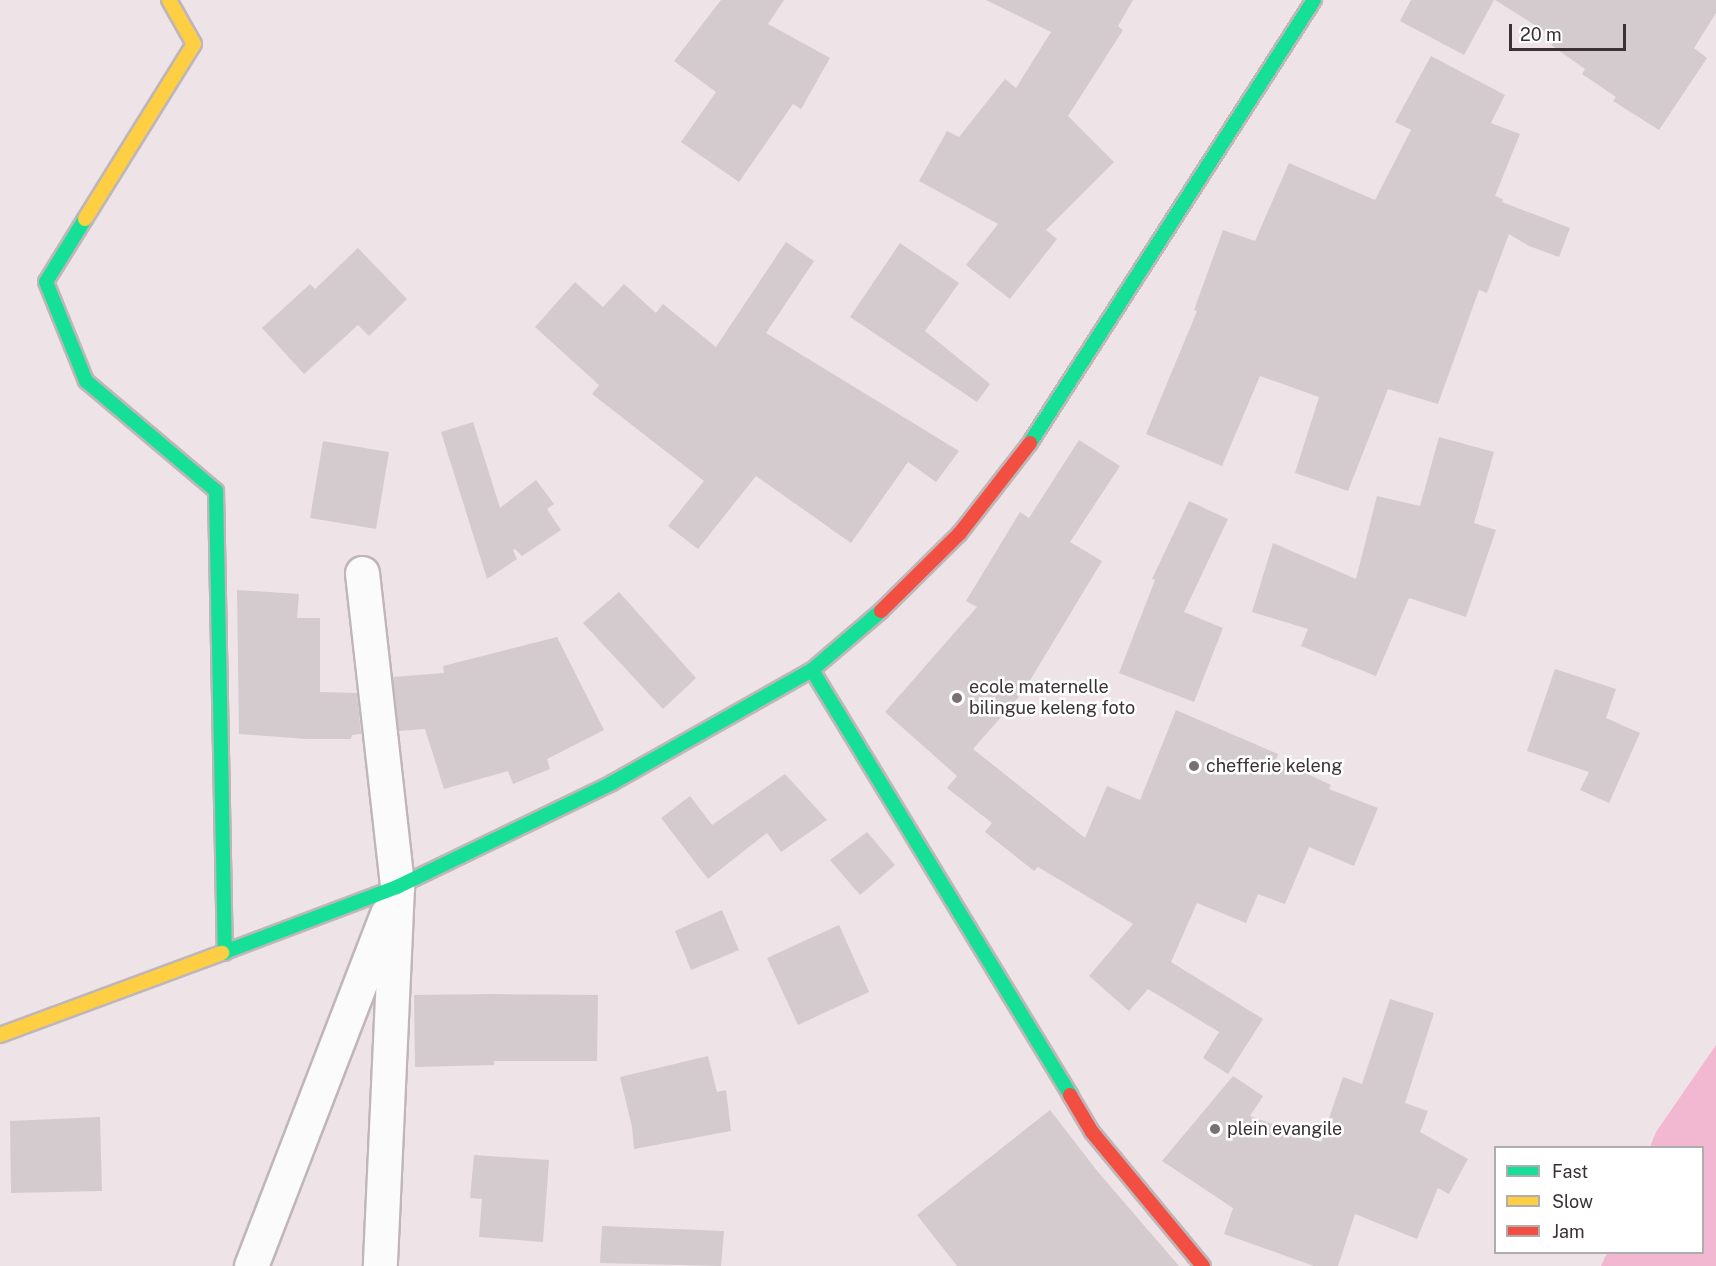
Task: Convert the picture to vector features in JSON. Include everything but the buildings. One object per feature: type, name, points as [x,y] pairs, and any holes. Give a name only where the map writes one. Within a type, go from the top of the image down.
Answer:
[{"type":"street","points":[[169,0],[194,44],[46,282],[86,381],[216,491],[225,953]]},
{"type":"street","points":[[0,1035],[397,887],[612,783],[812,670],[895,598],[960,533],[1020,458],[1314,0]]},
{"type":"street","points":[[362,573],[397,887],[380,1266]]},
{"type":"street","points":[[812,670],[1092,1132],[1203,1266]]},
{"type":"street","points":[[252,1266],[397,887]]},
{"type":"shaded area","points":[[1716,1045],[1716,1266],[1601,1266],[1607,1254],[1704,1254],[1704,1146],[1650,1146],[1656,1132]]},
{"type":"traffic: fast","points":[[1030,443],[1314,0]]},
{"type":"traffic: fast","points":[[85,219],[46,282],[86,381],[216,491],[225,953]]},
{"type":"traffic: fast","points":[[222,953],[397,887],[612,783],[812,670],[881,611]]},
{"type":"traffic: fast","points":[[812,670],[1070,1095]]},
{"type":"traffic: slow","points":[[85,219],[194,44],[169,0]]},
{"type":"traffic: slow","points":[[0,1035],[222,953]]},
{"type":"traffic: jam","points":[[881,611],[960,533],[1030,443]]},
{"type":"traffic: jam","points":[[1070,1095],[1092,1132],[1203,1266]]},
{"type":"place","name":"ecole maternelle bilingue keleng foto","points":[[957,698]]},
{"type":"place","name":"chefferie keleng","points":[[1194,766]]},
{"type":"place","name":"plein evangile","points":[[1215,1129]]}]
